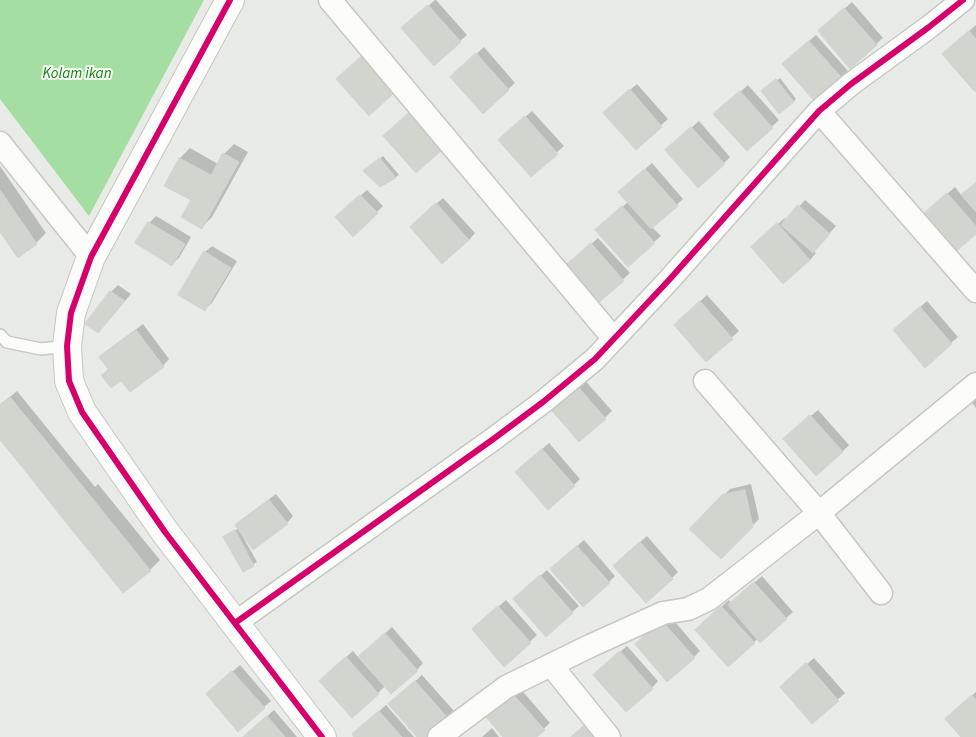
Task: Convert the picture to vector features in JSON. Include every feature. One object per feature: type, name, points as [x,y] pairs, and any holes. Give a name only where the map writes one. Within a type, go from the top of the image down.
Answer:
[{"type":"street","points":[[230,0],[90,257],[71,313],[66,346],[69,381],[82,412],[165,532],[322,737]]},
{"type":"street","points":[[330,0],[614,339]]},
{"type":"street","points":[[235,623],[507,429],[596,358],[819,111],[851,84],[929,28],[963,0]]},
{"type":"street","points":[[819,111],[976,291]]},
{"type":"street","points":[[0,143],[90,257]]},
{"type":"street","points":[[705,381],[819,513],[881,593]]},
{"type":"street","points":[[439,737],[506,687],[663,613],[688,610],[709,599],[819,513],[976,384]]},
{"type":"street","points":[[551,665],[609,737]]},
{"type":"lane","points":[[0,336],[7,342],[41,349],[66,346]]},
{"type":"water","name":"Kolam ikan","points":[[0,0],[204,0],[89,216],[0,99]]},
{"type":"building","points":[[428,5],[461,42],[434,66],[401,28]]},
{"type":"building","points":[[844,8],[877,45],[850,69],[818,31]]},
{"type":"building","points":[[969,31],[976,39],[975,92],[942,54]]},
{"type":"building","points":[[809,41],[842,78],[815,102],[782,64]]},
{"type":"building","points":[[476,53],[509,90],[483,114],[450,77]]},
{"type":"building","points":[[363,55],[395,92],[369,116],[336,79]]},
{"type":"building","points":[[776,79],[794,102],[779,114],[761,91]]},
{"type":"building","points":[[630,89],[662,127],[636,150],[603,113]]},
{"type":"building","points":[[740,91],[773,128],[747,151],[713,114]]},
{"type":"building","points":[[410,112],[442,150],[416,173],[383,136]]},
{"type":"building","points":[[525,116],[558,154],[531,177],[498,140]]},
{"type":"building","points":[[691,127],[725,164],[698,188],[665,150]]},
{"type":"building","points":[[223,153],[239,162],[202,229],[181,217],[191,200],[164,186],[179,158],[211,175]]},
{"type":"building","points":[[380,158],[396,178],[380,187],[363,171]]},
{"type":"building","points":[[645,169],[678,206],[651,229],[618,192]]},
{"type":"building","points":[[976,183],[976,212],[961,195]]},
{"type":"building","points":[[0,190],[37,244],[18,258],[0,232]]},
{"type":"building","points":[[947,193],[976,226],[976,234],[953,254],[921,216]]},
{"type":"building","points":[[360,195],[378,213],[353,237],[335,217]]},
{"type":"building","points":[[436,203],[469,240],[442,264],[410,227]]},
{"type":"building","points":[[798,205],[830,234],[813,253],[781,225]]},
{"type":"building","points":[[622,206],[655,243],[628,267],[595,230]]},
{"type":"building","points":[[148,222],[185,244],[172,266],[135,243]]},
{"type":"building","points":[[777,223],[810,260],[783,284],[751,247]]},
{"type":"building","points":[[591,243],[624,281],[597,304],[564,267]]},
{"type":"building","points":[[204,251],[231,268],[205,311],[178,295]]},
{"type":"building","points":[[110,291],[125,301],[98,333],[85,324]]},
{"type":"building","points":[[700,301],[733,339],[706,362],[674,325]]},
{"type":"building","points":[[920,307],[952,344],[925,368],[893,330]]},
{"type":"building","points":[[136,330],[164,367],[130,392],[121,381],[111,388],[101,375],[109,370],[99,357]]},
{"type":"building","points":[[573,381],[606,419],[579,442],[547,405]]},
{"type":"building","points":[[10,397],[50,446],[23,468],[0,440],[0,405]]},
{"type":"building","points":[[810,415],[843,452],[816,476],[783,439]]},
{"type":"building","points":[[50,446],[88,493],[60,515],[23,468]]},
{"type":"building","points":[[542,449],[575,486],[548,510],[515,472]]},
{"type":"building","points":[[745,490],[753,527],[721,559],[689,529],[722,495]]},
{"type":"building","points":[[88,493],[151,571],[123,593],[60,515]]},
{"type":"building","points":[[269,500],[288,524],[253,550],[235,525]]},
{"type":"building","points":[[235,530],[254,566],[243,572],[223,537]]},
{"type":"building","points":[[640,542],[673,579],[646,603],[613,566]]},
{"type":"building","points":[[577,546],[610,583],[583,607],[550,569]]},
{"type":"building","points":[[540,575],[573,613],[546,637],[513,599]]},
{"type":"building","points":[[754,582],[787,619],[760,643],[728,605]]},
{"type":"building","points":[[498,606],[531,643],[504,667],[472,629]]},
{"type":"building","points":[[721,606],[755,643],[728,667],[695,630]]},
{"type":"building","points":[[662,621],[695,658],[667,682],[635,644]]},
{"type":"building","points":[[385,633],[418,671],[391,694],[358,657]]},
{"type":"building","points":[[620,651],[653,689],[626,712],[593,675]]},
{"type":"building","points":[[346,657],[379,694],[352,718],[319,681]]},
{"type":"building","points":[[806,663],[839,701],[812,724],[780,687]]},
{"type":"building","points":[[232,671],[265,708],[238,732],[206,694]]},
{"type":"building","points":[[415,681],[448,718],[426,737],[417,737],[388,704]]},
{"type":"building","points":[[512,693],[545,730],[537,737],[503,737],[485,716]]},
{"type":"building","points":[[972,695],[976,700],[976,737],[961,737],[945,719]]},
{"type":"building","points":[[379,711],[402,737],[354,737],[352,734]]},
{"type":"building","points":[[267,716],[285,737],[243,737]]},
{"type":"building","points":[[586,724],[597,737],[571,737]]},
{"type":"cycle path","points":[[230,0],[91,257],[71,313],[67,346],[69,381],[82,412],[165,532],[322,737]]},
{"type":"cycle path","points":[[235,623],[492,440],[543,402],[595,359],[669,280],[819,111],[851,84],[963,0]]}]
